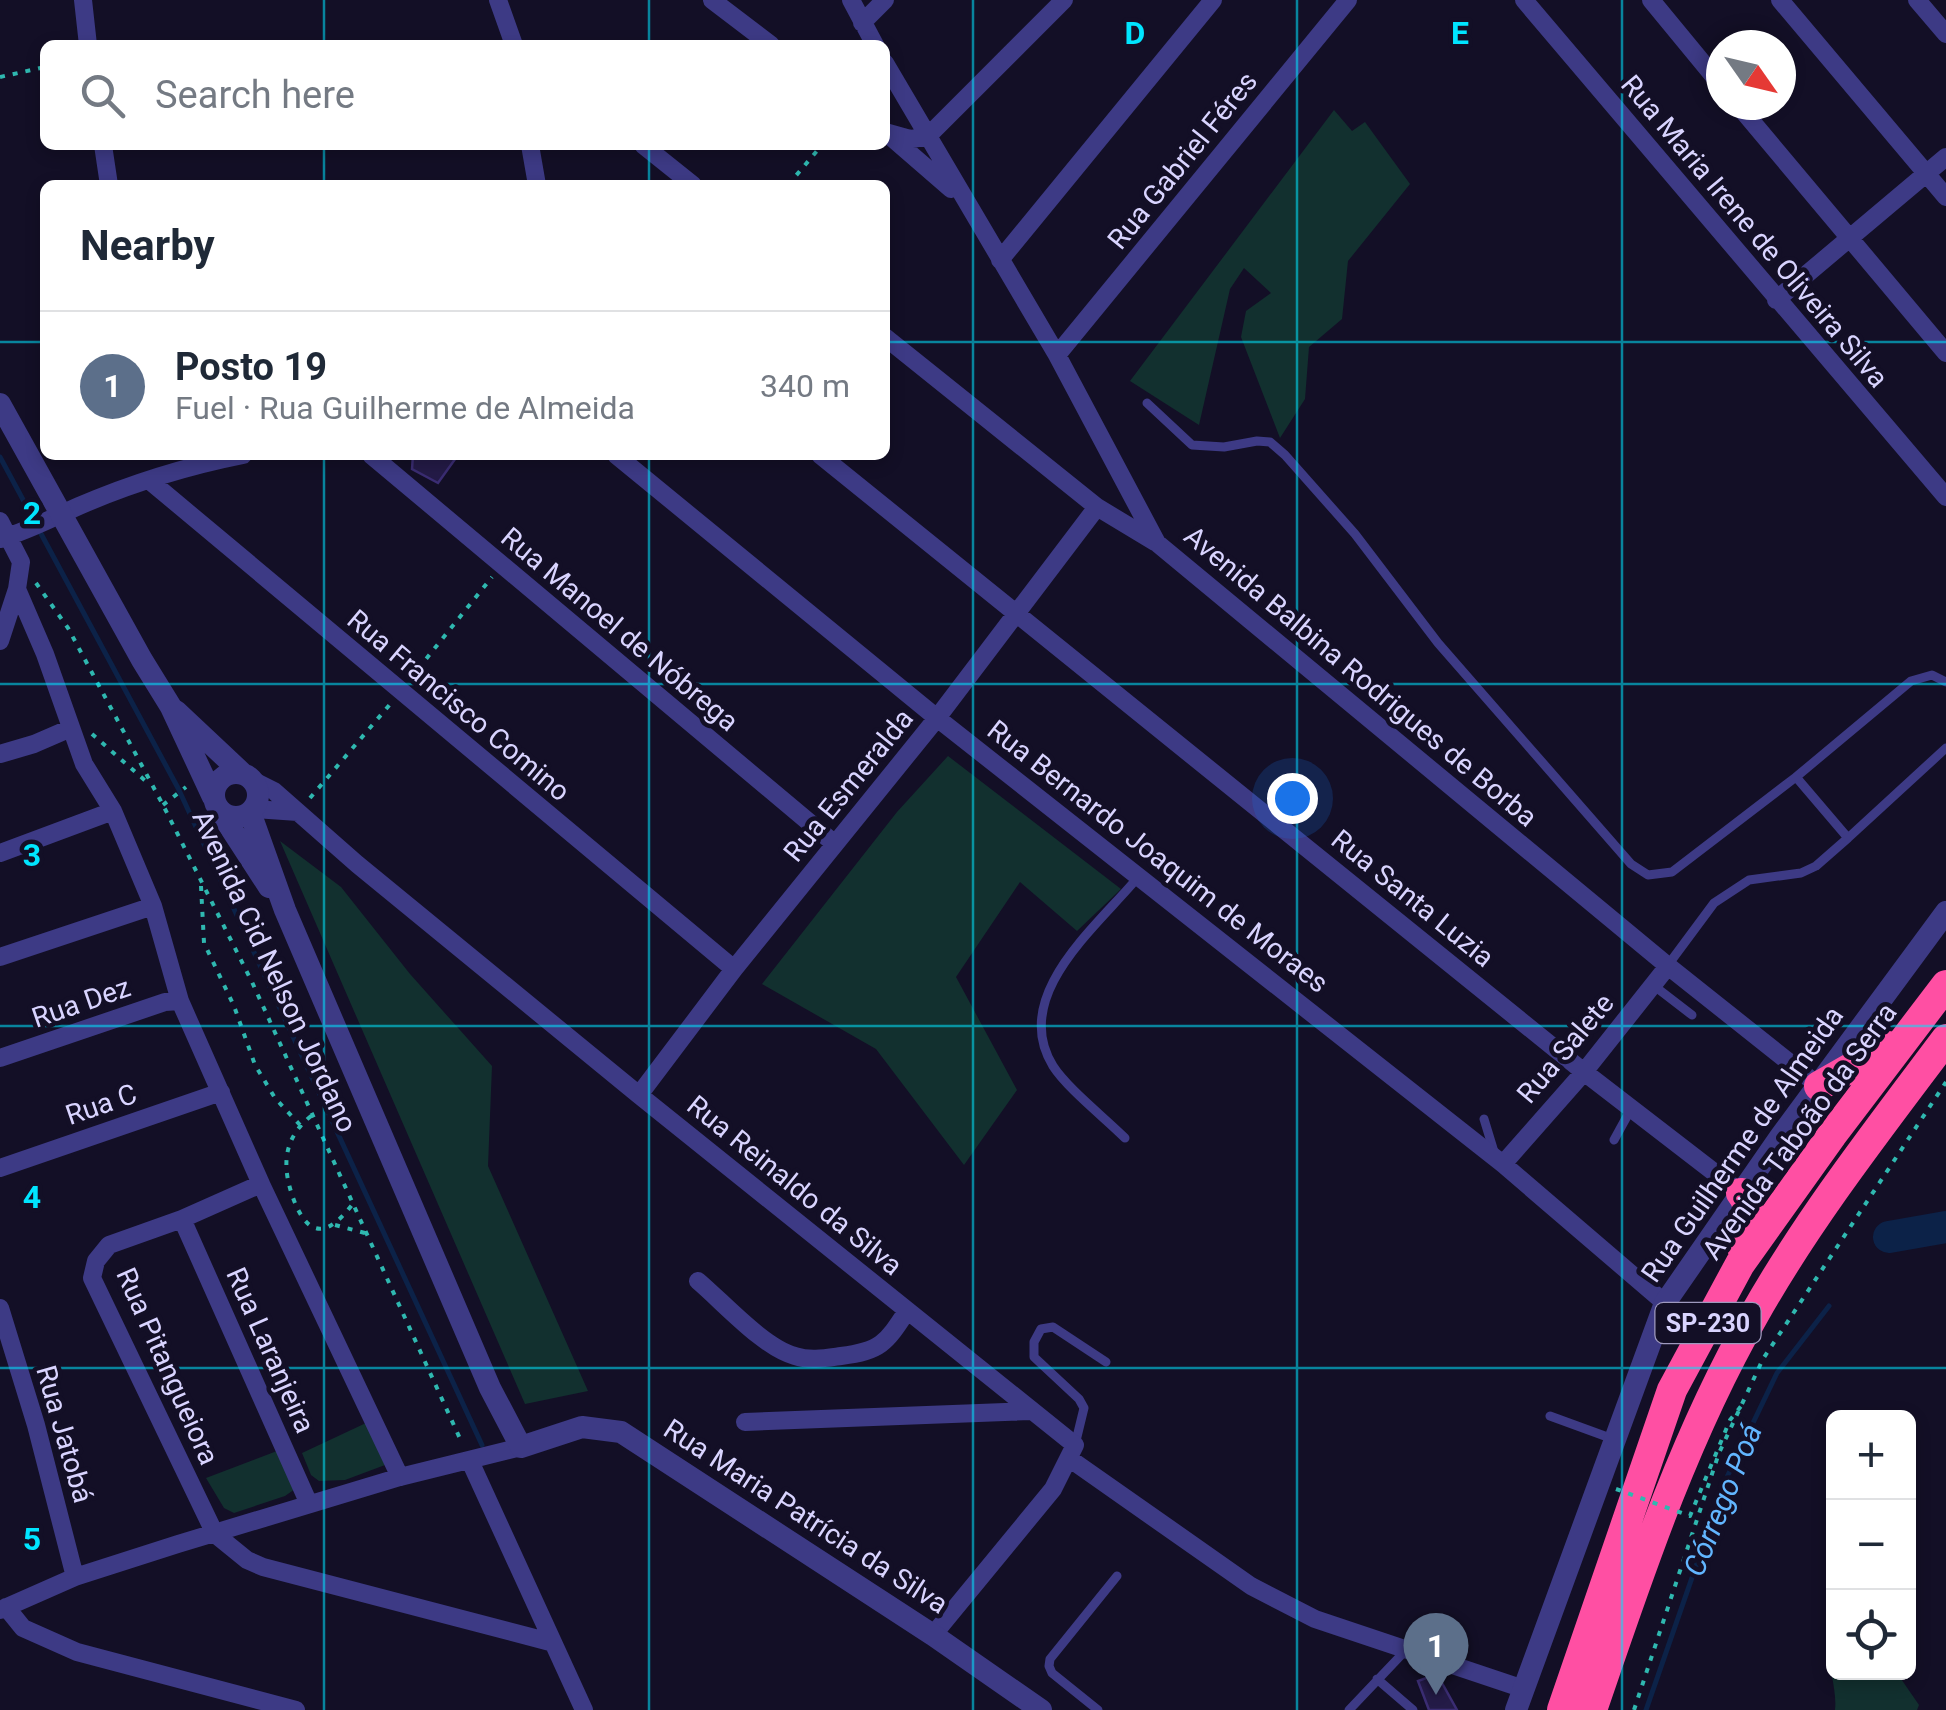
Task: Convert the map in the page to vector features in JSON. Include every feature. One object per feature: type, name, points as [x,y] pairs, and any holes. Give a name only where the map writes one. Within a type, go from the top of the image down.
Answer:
[{"type":"highway","name":"Avenida Taboão da Serra","points":[[1578,1707],[1672,1390],[1740,1264],[1946,984]]},
{"type":"highway","points":[[1818,1086],[1859,1066],[1908,1033]]},
{"type":"highway","name":"SP-230","points":[[1578,1707],[1702,1416],[1754,1314],[1857,1159],[1943,1061]]},
{"type":"highway","points":[[1740,1264],[1750,1212],[1741,1193]]},
{"type":"street","points":[[84,0],[88,40]]},
{"type":"street","points":[[498,0],[512,40]]},
{"type":"street","points":[[712,0],[764,40]]},
{"type":"street","points":[[851,0],[872,40]]},
{"type":"street","points":[[862,23],[885,0]]},
{"type":"street","points":[[890,134],[910,139],[927,137],[1064,0]]},
{"type":"street","points":[[1000,260],[1213,0]]},
{"type":"street","name":"Rua Gabriel Féres","points":[[1058,355],[1348,0]]},
{"type":"street","name":"Rua Maria Irene de Oliveira Silva","points":[[1524,0],[1946,497]]},
{"type":"street","points":[[1651,0],[1706,67]]},
{"type":"street","points":[[1780,0],[1946,197]]},
{"type":"street","points":[[1917,0],[1946,34]]},
{"type":"street","name":"Avenida Balbina Rodrigues de Borba","points":[[890,72],[1058,355],[1156,543],[1818,1086]]},
{"type":"street","points":[[1750,120],[1946,353]]},
{"type":"street","points":[[890,136],[965,201]]},
{"type":"street","points":[[103,150],[107,180]]},
{"type":"street","points":[[531,150],[535,180]]},
{"type":"street","points":[[649,150],[687,180]]},
{"type":"street","points":[[1776,300],[1946,157]]},
{"type":"street","points":[[890,341],[1097,507],[1156,543]]},
{"type":"street","name":"Avenida Cid Nelson Jordano","points":[[0,404],[24,527],[21,562]]},
{"type":"street","points":[[24,527],[209,460]]},
{"type":"street","name":"Rua Manoel de Nóbrega","points":[[377,460],[835,844]]},
{"type":"street","name":"Rua Bernardo Joaquim de Moraes","points":[[622,460],[937,718],[1499,1161],[1664,1303]]},
{"type":"street","name":"Rua Santa Luzia","points":[[826,460],[1584,1072],[1741,1193]]},
{"type":"street","name":"Rua Francisco Comino","points":[[150,481],[734,969]]},
{"type":"street","name":"Rua Esmeralda","points":[[639,1094],[734,969],[937,718],[1097,507]]},
{"type":"street","name":"Avenida Cid Nelson Jordano","points":[[24,527],[142,660],[172,707],[216,804],[285,910]]},
{"type":"street","points":[[0,641],[17,589],[21,562]]},
{"type":"street","points":[[17,589],[39,638],[84,764],[113,811],[153,906],[180,1001],[261,1184],[400,1477]]},
{"type":"street","name":"Avenida Cid Nelson Jordano","points":[[172,707],[248,777]]},
{"type":"street","points":[[0,754],[72,730]]},
{"type":"street","points":[[252,810],[258,794],[248,777],[222,777],[216,804],[234,817],[252,810],[298,812]]},
{"type":"street","name":"Rua Reinaldo da Silva","points":[[248,777],[274,791],[357,864],[1031,1411],[1072,1452],[1251,1586],[1315,1620],[1406,1650],[1520,1699]]},
{"type":"street","name":"Avenida Cid Nelson Jordano","points":[[252,810],[285,910],[490,1388],[521,1447]]},
{"type":"street","points":[[0,852],[113,811]]},
{"type":"street","points":[[0,957],[153,906]]},
{"type":"street","name":"Rua Guilherme de Almeida","points":[[1520,1699],[1664,1303],[1946,912]]},
{"type":"street","name":"Rua Salete","points":[[1499,1161],[1584,1072],[1668,966]]},
{"type":"street","name":"Rua Dez","points":[[0,1058],[166,1002],[180,1001]]},
{"type":"street","name":"Rua C","points":[[0,1168],[221,1092]]},
{"type":"street","name":"Rua Pitangueiora","points":[[215,1534],[92,1278],[96,1260],[109,1245],[182,1219],[261,1184]]},
{"type":"street","name":"Rua Laranjeira","points":[[182,1219],[310,1504]]},
{"type":"street","points":[[698,1281],[774,1345],[798,1357],[815,1359],[877,1349],[890,1338],[907,1311]]},
{"type":"street","name":"Rua Jatobá","points":[[0,1308],[36,1425],[75,1576]]},
{"type":"street","points":[[745,1422],[1031,1411]]},
{"type":"street","name":"Rua Maria Patrícia da Silva","points":[[521,1447],[582,1427],[620,1432],[1041,1710]]},
{"type":"street","points":[[296,1710],[77,1652],[24,1628],[3,1609],[75,1576],[400,1477],[521,1447]]},
{"type":"street","points":[[933,1636],[1054,1489],[1072,1452]]},
{"type":"street","points":[[470,1461],[584,1710]]},
{"type":"street","points":[[215,1534],[247,1560],[263,1567],[550,1642]]},
{"type":"street","points":[[1520,1699],[1578,1707]]},
{"type":"lane","points":[[1146,403],[1192,445],[1224,447],[1270,442],[1285,455],[1355,534],[1438,643],[1631,864],[1648,875],[1672,872],[1911,682],[1932,675],[1946,682]]},
{"type":"lane","points":[[1668,966],[1714,903],[1749,880],[1801,874],[1816,866],[1946,748]]},
{"type":"lane","points":[[1796,777],[1848,838]]},
{"type":"lane","points":[[1125,1138],[1054,1067],[1043,1041],[1042,1009],[1062,961],[1139,876]]},
{"type":"lane","points":[[1653,985],[1692,1015]]},
{"type":"lane","points":[[1614,1140],[1631,1109]]},
{"type":"lane","points":[[1484,1119],[1499,1161]]},
{"type":"lane","points":[[1072,1452],[1084,1408],[1034,1357],[1034,1342],[1041,1329],[1053,1327],[1106,1362]]},
{"type":"lane","points":[[1550,1416],[1613,1439]]},
{"type":"lane","points":[[1098,1710],[1048,1666],[1118,1576]]},
{"type":"lane","points":[[1349,1710],[1406,1650]]},
{"type":"lane","points":[[1377,1679],[1413,1710]]},
{"type":"path","points":[[0,76],[40,68]]},
{"type":"path","points":[[792,180],[818,150]]},
{"type":"path","name":"Avenida Cid Nelson Jordano","points":[[21,562],[68,628],[252,982],[470,1461]]},
{"type":"path","points":[[72,730],[87,729],[152,787]]},
{"type":"path","points":[[163,805],[190,785]]},
{"type":"path","points":[[201,883],[204,943],[234,1006],[255,1066],[275,1098],[300,1125]]},
{"type":"path","points":[[1634,1710],[1719,1453],[1764,1359],[1943,1061]]},
{"type":"path","points":[[311,1116],[300,1125],[286,1155],[288,1184],[303,1221],[308,1226],[326,1229],[352,1205]]},
{"type":"path","points":[[334,1225],[365,1232]]},
{"type":"path","points":[[1616,1489],[1690,1516],[1730,1420],[1742,1405]]},
{"type":"green space","points":[[1334,110],[1352,131],[1365,122],[1410,184],[1348,261],[1342,319],[1309,347],[1305,399],[1280,438],[1241,337],[1246,311],[1271,293],[1244,268],[1230,289],[1199,425],[1130,381]]},
{"type":"green space","points":[[948,756],[1121,889],[1077,931],[1020,882],[956,977],[1017,1090],[964,1165],[876,1049],[762,984],[897,812]]},
{"type":"green space","points":[[280,841],[341,887],[410,974],[492,1066],[488,1166],[588,1391],[525,1404]]},
{"type":"green space","points":[[366,1423],[385,1465],[345,1480],[319,1481],[311,1475],[302,1453]]},
{"type":"green space","points":[[277,1451],[295,1489],[234,1513],[224,1508],[206,1478]]},
{"type":"green space","points":[[1832,1680],[1902,1680],[1919,1705],[1917,1710],[1835,1710]]},
{"type":"building","points":[[413,460],[454,460],[438,483],[412,469]]},
{"type":"building","points":[[1437,1674],[1457,1710],[1429,1710],[1418,1681]]},
{"type":"waterway","points":[[0,457],[34,520]]},
{"type":"waterway","points":[[39,530],[178,788],[482,1445]]},
{"type":"waterway","name":"Córrego Poá","points":[[1889,1237],[1946,1227]]},
{"type":"waterway","name":"Córrego Poá","points":[[1646,1710],[1727,1477],[1777,1373],[1829,1306]]},
{"type":"place","name":"Posto 19","points":[[1436,1695]]}]
